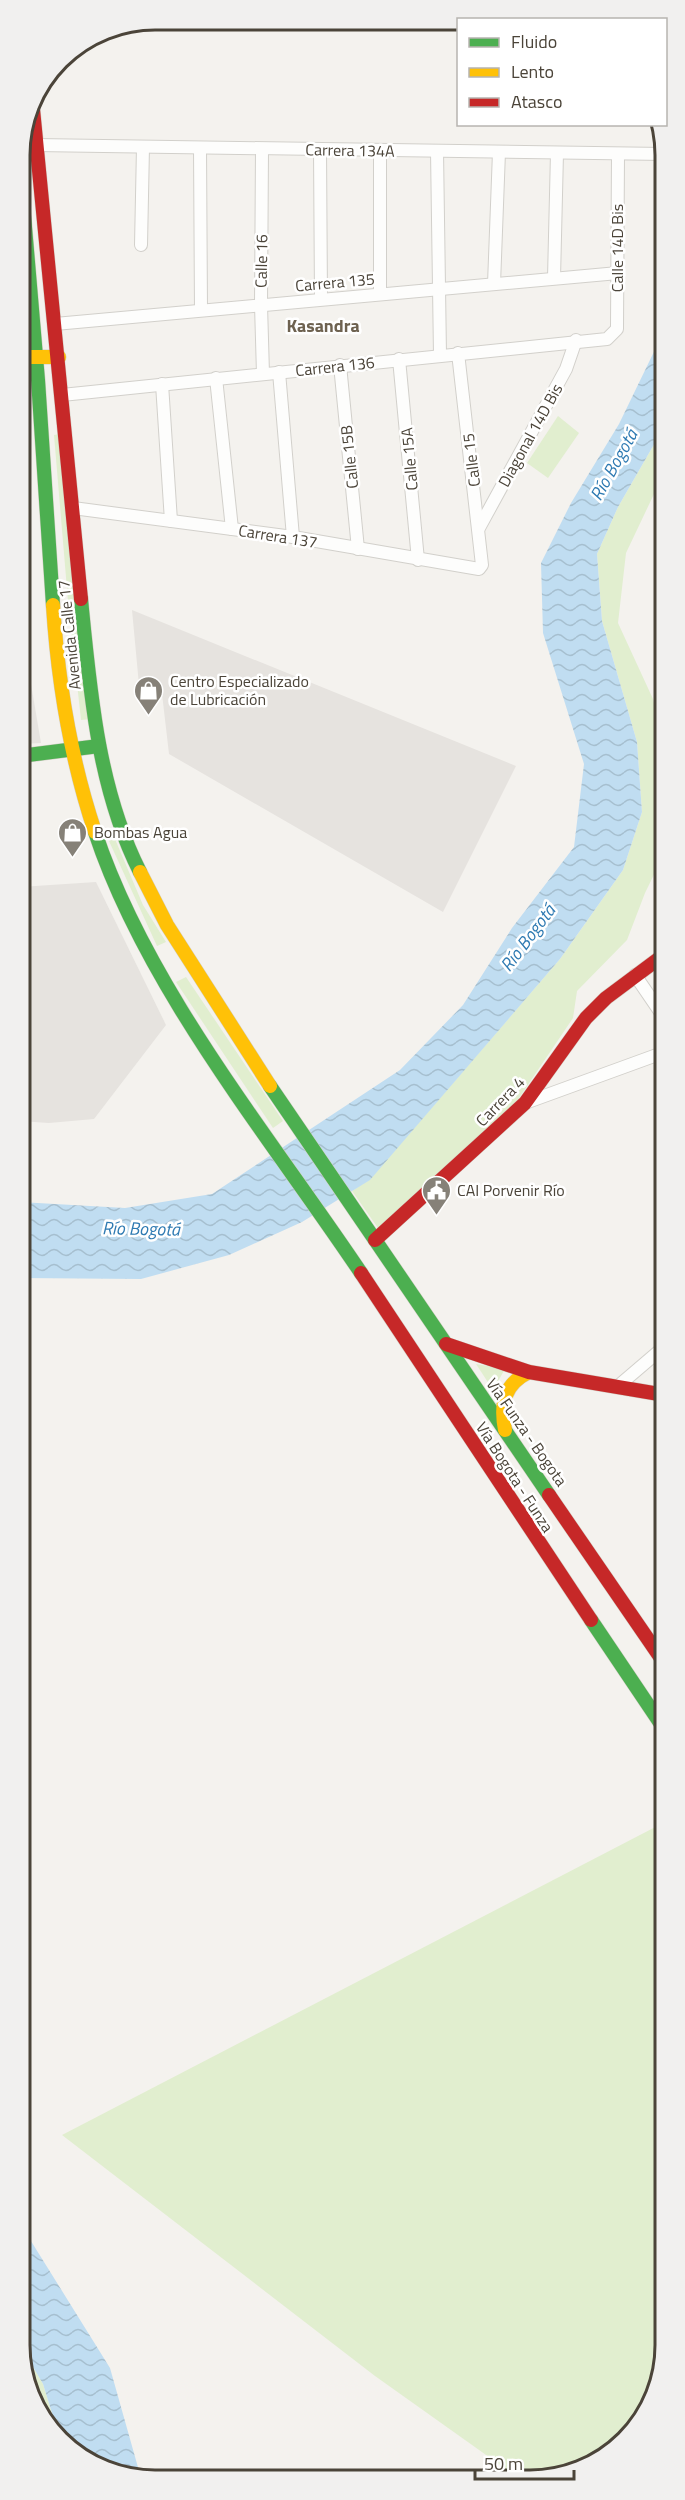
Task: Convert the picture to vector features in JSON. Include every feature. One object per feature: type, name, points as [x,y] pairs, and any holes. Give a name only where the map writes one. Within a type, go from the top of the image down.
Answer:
[{"type":"main road","name":"Avenida Calle 17","points":[[34,123],[59,357],[86,654],[99,746],[108,787],[125,842],[147,889],[168,957],[180,1009],[266,1135]]},
{"type":"main road","name":"Avenida Calle 17","points":[[30,273],[38,357],[55,636],[70,750],[88,817],[124,907],[241,1044],[360,1218]]},
{"type":"main road","points":[[30,357],[59,357]]},
{"type":"main road","points":[[30,755],[99,746]]},
{"type":"main road","name":"Carrera 4","points":[[375,1240],[525,1103],[586,1018],[606,998],[655,961]]},
{"type":"main road","name":"Vía Bogota - Funza","points":[[266,1135],[340,1242],[655,1715]]},
{"type":"main road","name":"Vía Funza - Bogota","points":[[360,1218],[655,1649]]},
{"type":"main road","points":[[446,1344],[529,1372],[655,1393]]},
{"type":"main road","points":[[505,1430],[501,1409],[506,1389],[520,1375],[529,1372]]},
{"type":"street","name":"Carrera 134A","points":[[36,145],[655,154]]},
{"type":"street","points":[[141,245],[143,147]]},
{"type":"street","points":[[200,148],[201,310]]},
{"type":"street","name":"Calle 16","points":[[262,148],[263,374]]},
{"type":"street","points":[[320,149],[321,299]]},
{"type":"street","points":[[380,150],[380,294]]},
{"type":"street","points":[[437,151],[440,355]]},
{"type":"street","points":[[494,284],[499,152]]},
{"type":"street","points":[[554,278],[557,153]]},
{"type":"street","name":"Calle 14D Bis","points":[[607,339],[613,336],[617,329],[618,154]]},
{"type":"street","name":"Carrera 135","points":[[55,324],[618,273]]},
{"type":"street","name":"Carrera 136","points":[[62,395],[576,340],[607,339]]},
{"type":"street","name":"Diagonal 14D Bis","points":[[479,528],[566,369],[576,340]]},
{"type":"street","name":"Calle 15","points":[[458,353],[479,528],[481,568]]},
{"type":"street","name":"Calle 15A","points":[[399,359],[418,560]]},
{"type":"street","name":"Calle 15B","points":[[339,365],[358,549]]},
{"type":"street","points":[[279,372],[293,537]]},
{"type":"street","points":[[216,378],[232,529]]},
{"type":"street","points":[[162,384],[171,521]]},
{"type":"street","name":"Carrera 137","points":[[73,508],[293,537],[418,560],[481,568]]},
{"type":"street","points":[[635,975],[655,1004]]},
{"type":"street","points":[[525,1103],[655,1056]]},
{"type":"street","points":[[617,1387],[655,1355]]},
{"type":"green space","points":[[558,416],[579,433],[548,478],[527,463]]},
{"type":"green space","points":[[60,434],[91,719],[81,720],[54,435]]},
{"type":"green space","points":[[655,443],[655,493],[626,553],[618,623],[655,707],[655,872],[627,940],[577,991],[573,1018],[517,1101],[378,1228],[352,1191],[370,1179],[560,959],[623,870],[642,812],[637,742],[602,621],[597,554],[618,507]]},
{"type":"green space","points":[[115,839],[143,905],[166,942],[157,946],[109,841]]},
{"type":"green space","points":[[186,977],[283,1121],[273,1128],[176,982]]},
{"type":"green space","points":[[476,1364],[505,1369],[493,1390]]},
{"type":"green space","points":[[655,1827],[655,2353],[651,2377],[638,2408],[618,2433],[593,2453],[562,2466],[546,2469],[507,2470],[375,2376],[62,2135]]},
{"type":"green space","points":[[31,2364],[43,2384],[53,2417],[43,2400]]},
{"type":"shaded area","points":[[132,610],[516,766],[443,912],[169,754],[161,685],[139,685]]},
{"type":"shaded area","points":[[30,678],[41,743],[30,744]]},
{"type":"shaded area","points":[[96,882],[166,1025],[94,1119],[49,1123],[30,1122],[30,886]]},
{"type":"water","name":"Río Bogotá","points":[[655,350],[655,443],[618,507],[597,554],[602,621],[637,742],[642,812],[623,870],[560,959],[370,1180],[302,1222],[229,1255],[141,1279],[30,1278],[30,1203],[125,1208],[212,1194],[400,1070],[463,1005],[512,928],[574,847],[584,764],[543,633],[541,563],[571,503],[619,424]]},
{"type":"water","points":[[30,2239],[110,2368],[138,2469],[107,2460],[79,2444],[53,2417],[43,2384],[31,2361]]},
{"type":"traffic: fast","points":[[30,286],[53,605]]},
{"type":"traffic: fast","points":[[81,599],[88,669],[105,773],[114,807],[140,872]]},
{"type":"traffic: fast","points":[[30,755],[99,746]]},
{"type":"traffic: fast","points":[[95,832],[118,890],[146,948],[178,1005],[213,1060],[361,1273]]},
{"type":"traffic: fast","points":[[270,1086],[549,1495]]},
{"type":"traffic: fast","points":[[591,1620],[655,1715]]},
{"type":"traffic: slow","points":[[30,357],[59,357]]},
{"type":"traffic: slow","points":[[53,605],[66,720],[95,832]]},
{"type":"traffic: slow","points":[[140,872],[167,925],[270,1086]]},
{"type":"traffic: slow","points":[[505,1430],[503,1412],[506,1396],[514,1382],[529,1372]]},
{"type":"traffic: jam","points":[[34,122],[81,599]]},
{"type":"traffic: jam","points":[[375,1240],[525,1103],[586,1018],[606,998],[655,961]]},
{"type":"traffic: jam","points":[[361,1273],[591,1620]]},
{"type":"traffic: jam","points":[[446,1344],[529,1372],[655,1393]]},
{"type":"traffic: jam","points":[[549,1495],[655,1649]]},
{"type":"place","name":"Centro Especializado de Lubricación","points":[[149,716]]},
{"type":"place","name":"Bombas Agua","points":[[73,858]]},
{"type":"place","name":"CAI Porvenir Río","points":[[436,1216]]},
{"type":"district","name":"Kasandra","points":[[323,326]]}]
